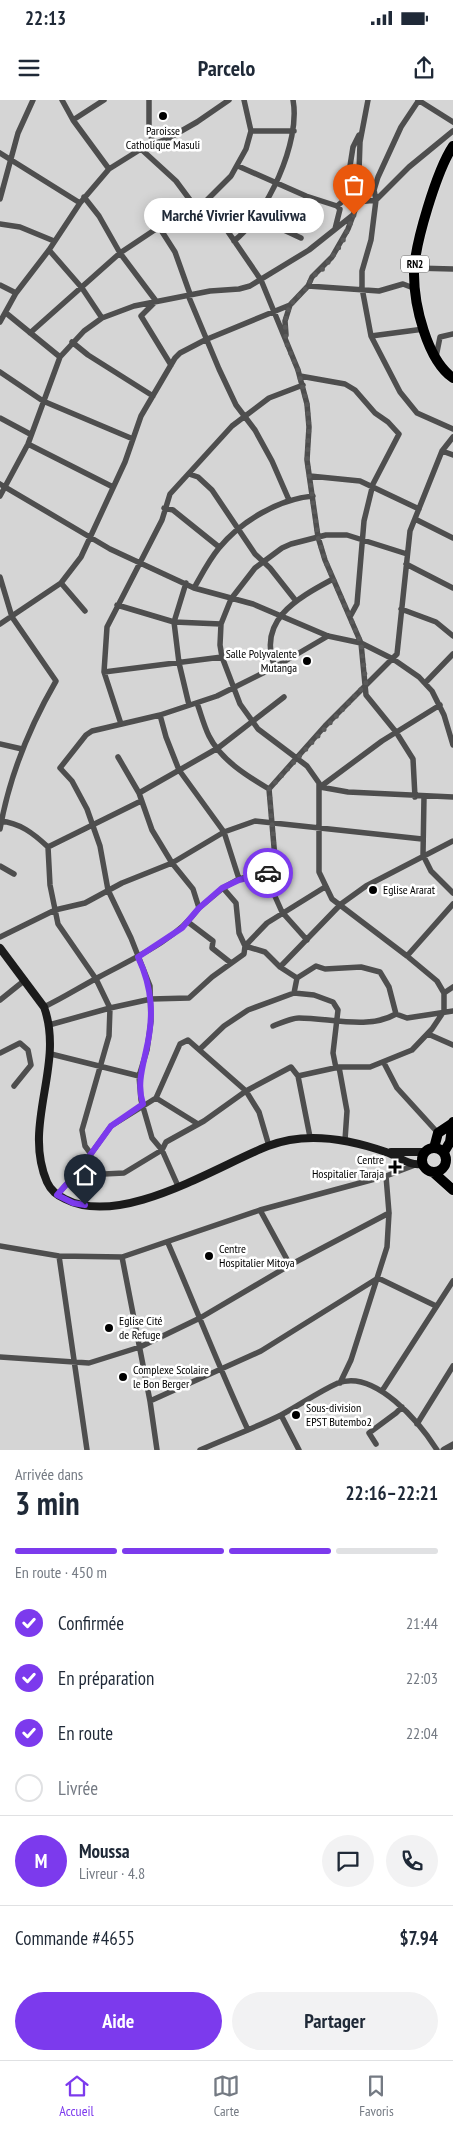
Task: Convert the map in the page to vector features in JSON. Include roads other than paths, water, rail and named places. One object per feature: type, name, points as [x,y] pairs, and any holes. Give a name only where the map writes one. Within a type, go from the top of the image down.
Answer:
[{"type":"highway","name":"RN2","points":[[453,146],[432,197],[419,241],[414,268],[424,329],[435,359],[442,369],[453,378]]},
{"type":"highway","points":[[453,1123],[438,1133],[429,1150],[418,1164],[434,1173],[453,1190]]},
{"type":"highway","points":[[434,1173],[449,1168],[444,1152],[450,1142],[453,1123]]},
{"type":"highway","points":[[429,1150],[444,1152]]},
{"type":"main road","points":[[0,948],[44,1007],[49,1025],[51,1054],[37,1146],[40,1164],[47,1183],[57,1195],[73,1203],[110,1206],[142,1201],[269,1146],[310,1137],[344,1140],[387,1152],[418,1164]]},
{"type":"main road","points":[[387,1152],[429,1150]]},
{"type":"street","points":[[0,199],[18,133],[33,100]]},
{"type":"street","points":[[62,100],[73,120],[109,169]]},
{"type":"street","points":[[73,120],[104,100]]},
{"type":"street","points":[[149,100],[149,130],[153,143]]},
{"type":"street","points":[[0,322],[16,293],[49,250],[84,197],[109,169],[141,149],[197,122],[229,100]]},
{"type":"street","points":[[30,333],[120,253],[159,227],[204,203],[231,176],[246,149],[251,131],[244,100]]},
{"type":"street","points":[[234,241],[243,234],[260,212],[276,181],[291,144],[294,130],[293,100]]},
{"type":"street","points":[[0,624],[61,583],[81,557],[134,439],[141,416],[180,353],[205,340],[275,313],[290,305],[308,286],[312,277],[324,268],[342,243],[358,202],[360,142],[368,100]]},
{"type":"street","points":[[453,122],[419,100],[401,127],[374,190],[376,200],[371,240],[362,271],[362,288],[371,336],[393,379],[406,400],[418,413],[453,430]]},
{"type":"street","points":[[337,206],[344,197],[341,185],[350,166],[353,147],[363,128]]},
{"type":"street","points":[[251,131],[294,130]]},
{"type":"street","points":[[358,202],[376,200],[408,167],[453,131]]},
{"type":"street","points":[[141,149],[176,181],[196,208]]},
{"type":"street","points":[[0,153],[80,203]]},
{"type":"street","points":[[238,166],[276,181],[306,196],[337,206],[340,209],[335,229]]},
{"type":"street","points":[[84,197],[98,216],[120,253],[156,301]]},
{"type":"street","points":[[204,203],[220,220],[261,280],[300,376],[308,411],[307,460],[318,537],[333,579],[351,615],[361,643],[368,698],[396,732],[413,759],[415,797]]},
{"type":"street","points":[[260,212],[271,224],[302,238]]},
{"type":"street","points":[[0,496],[3,486],[28,444],[30,434],[60,357],[72,342],[102,318],[134,306],[156,301],[221,289],[239,289],[261,280],[309,250],[354,215]]},
{"type":"street","points":[[0,224],[20,227],[54,241]]},
{"type":"street","points":[[159,227],[175,252],[205,340],[236,405],[245,416],[272,461],[289,500]]},
{"type":"street","points":[[49,250],[82,288],[102,318]]},
{"type":"street","points":[[414,268],[453,269]]},
{"type":"street","points":[[0,284],[16,293]]},
{"type":"street","points":[[308,286],[362,288],[379,291],[403,284],[416,289]]},
{"type":"street","points":[[141,316],[156,301]]},
{"type":"street","points":[[286,342],[285,321],[290,305]]},
{"type":"street","points":[[134,306],[171,365]]},
{"type":"street","points":[[6,313],[60,357]]},
{"type":"street","points":[[371,336],[424,329]]},
{"type":"street","points":[[435,359],[440,337],[453,334]]},
{"type":"street","points":[[72,342],[88,355],[153,396]]},
{"type":"street","points":[[0,372],[43,401],[134,439]]},
{"type":"street","points":[[300,376],[345,384],[355,390],[399,434],[375,475],[364,520],[357,604],[351,615]]},
{"type":"street","points":[[121,724],[104,672],[107,627],[132,575],[142,563],[162,520],[164,508],[170,494],[232,426],[269,398],[303,385]]},
{"type":"street","points":[[0,418],[30,434]]},
{"type":"street","points":[[44,1007],[138,957],[182,928],[199,908],[222,888],[239,880],[276,870],[270,821],[269,789],[366,684],[393,660],[397,654],[407,554],[414,519],[442,451],[453,437]]},
{"type":"street","points":[[28,444],[113,486]]},
{"type":"street","points":[[442,451],[453,455]]},
{"type":"street","points":[[189,474],[198,478],[212,490],[262,562],[270,568],[296,601]]},
{"type":"street","points":[[310,476],[360,481],[419,509]]},
{"type":"street","points":[[3,486],[90,538],[194,588],[231,600],[254,604],[328,636],[361,643],[393,660],[425,683],[440,705],[450,725],[453,745]]},
{"type":"street","points":[[194,588],[219,547],[238,530],[268,510],[289,500],[313,496]]},
{"type":"street","points":[[164,508],[173,510],[219,547]]},
{"type":"street","points":[[414,519],[453,538]]},
{"type":"street","points":[[298,1076],[337,1068],[370,1067],[384,1063],[412,1050],[428,1034],[444,1011],[444,993],[437,982],[407,956],[332,899],[319,872],[318,827],[320,787],[311,770],[297,758],[275,744],[252,723],[233,689],[222,657],[220,645],[221,624],[231,600],[244,581],[262,562],[282,548],[318,537],[337,535],[363,540],[407,554]]},
{"type":"street","points":[[406,564],[453,588]]},
{"type":"street","points":[[0,577],[12,617],[56,681],[37,715],[22,749],[0,829]]},
{"type":"street","points":[[275,667],[269,645],[280,615],[296,601],[333,579]]},
{"type":"street","points":[[61,583],[85,611]]},
{"type":"street","points":[[186,583],[174,622],[179,663],[189,706]]},
{"type":"street","points":[[117,605],[174,622],[221,624]]},
{"type":"street","points":[[401,609],[436,622],[453,636]]},
{"type":"street","points":[[178,1186],[162,1150],[152,1138],[143,1104],[139,1076],[146,1050],[151,999],[150,986],[131,938],[108,890],[100,846],[82,798],[72,781],[60,768],[86,734],[97,729],[160,715],[233,689],[328,636]]},
{"type":"street","points":[[425,683],[453,654]]},
{"type":"street","points":[[104,672],[222,657]]},
{"type":"street","points":[[139,793],[218,748],[284,698]]},
{"type":"street","points":[[197,703],[209,737],[218,748],[240,772],[269,789]]},
{"type":"street","points":[[320,787],[396,732],[440,705]]},
{"type":"street","points":[[160,715],[166,737],[179,770],[224,832],[239,880]]},
{"type":"street","points":[[0,744],[22,749]]},
{"type":"street","points":[[118,757],[139,793],[152,830],[172,863],[193,889],[199,908]]},
{"type":"street","points":[[320,787],[348,792],[415,797],[453,797]]},
{"type":"street","points":[[424,797],[423,855],[431,871],[453,894]]},
{"type":"street","points":[[48,847],[92,823],[141,801]]},
{"type":"street","points":[[1,821],[22,826],[35,834],[48,847],[50,885],[58,924],[96,979],[110,1008],[111,1024],[101,1067],[82,1130],[85,1146],[91,1154]]},
{"type":"street","points":[[0,937],[55,910],[85,903],[108,890],[172,863],[224,832],[255,821],[270,821],[422,839]]},
{"type":"street","points":[[280,967],[341,904],[366,886],[453,841]]},
{"type":"street","points":[[0,866],[14,874]]},
{"type":"street","points":[[266,874],[282,912],[307,940]]},
{"type":"street","points":[[49,1025],[151,999],[189,998],[230,963],[244,954],[245,946],[254,934],[282,912],[325,887]]},
{"type":"street","points":[[222,888],[236,903],[239,933],[245,946],[265,952],[280,967],[296,978]]},
{"type":"street","points":[[407,956],[453,904]]},
{"type":"street","points":[[188,922],[213,941],[212,948],[230,963]]},
{"type":"street","points":[[296,978],[316,966],[325,970],[361,966],[380,972],[389,987],[396,1014]]},
{"type":"street","points":[[294,992],[296,978]]},
{"type":"street","points":[[0,1000],[25,980]]},
{"type":"street","points":[[444,993],[453,987]]},
{"type":"street","points":[[200,1049],[224,1026],[248,1010],[294,992],[323,997],[333,1002],[338,1010],[334,1053],[348,1111],[344,1140]]},
{"type":"street","points":[[273,1026],[297,1018],[337,1021],[385,1020],[396,1014],[408,1018],[453,1011]]},
{"type":"street","points":[[428,1034],[453,1045]]},
{"type":"street","points":[[57,1195],[80,1169],[111,1126],[143,1104],[156,1098],[180,1044],[188,1040],[246,1092],[259,1112],[269,1146]]},
{"type":"street","points":[[0,1053],[20,1043],[28,1050],[31,1065],[14,1086]]},
{"type":"street","points":[[51,1054],[139,1076]]},
{"type":"street","points":[[384,1063],[397,1088],[438,1133]]},
{"type":"street","points":[[80,1169],[93,1173],[122,1174],[162,1150],[166,1142],[198,1124],[246,1092],[291,1067],[298,1076],[310,1137]]},
{"type":"street","points":[[156,1098],[198,1124]]},
{"type":"street","points":[[0,1246],[59,1256],[122,1257],[168,1243],[260,1210],[386,1176],[418,1164]]},
{"type":"street","points":[[340,1382],[351,1360],[387,1247],[389,1213],[386,1176]]},
{"type":"street","points":[[260,1210],[290,1265]]},
{"type":"street","points":[[0,1357],[89,1363],[140,1347],[200,1318],[290,1265],[389,1213]]},
{"type":"street","points":[[168,1243],[200,1318],[219,1369],[248,1430]]},
{"type":"street","points":[[59,1256],[76,1363],[87,1450]]},
{"type":"street","points":[[122,1257],[150,1401],[157,1450]]},
{"type":"street","points":[[378,1278],[436,1306]]},
{"type":"street","points":[[150,1401],[261,1352],[378,1278]]},
{"type":"street","points":[[382,1391],[436,1306],[451,1290],[453,1281]]},
{"type":"street","points":[[417,1424],[453,1366]]},
{"type":"street","points":[[200,1450],[282,1415],[340,1382],[358,1382],[382,1391],[402,1407],[437,1450]]},
{"type":"street","points":[[376,1444],[369,1433],[402,1407]]},
{"type":"street","points":[[282,1415],[299,1450]]},
{"type":"street","points":[[444,1450],[453,1445]]},
{"type":"place","name":"Paroisse Catholique Masuli","points":[[163,116]]},
{"type":"place","name":"Marché Vivrier Kavulivwa","points":[[354,215]]},
{"type":"place","name":"Salle Polyvalente Mutanga","points":[[307,661]]},
{"type":"place","name":"Eglise Ararat","points":[[373,890]]},
{"type":"place","name":"Centre Hospitalier Taraja","points":[[395,1167]]},
{"type":"place","name":"Centre Hospitalier Mitoya","points":[[209,1256]]},
{"type":"place","name":"Eglise Cité de Refuge","points":[[109,1328]]},
{"type":"place","name":"Complexe Scolaire le Bon Berger","points":[[123,1377]]},
{"type":"place","name":"Sous-division EPST Butembo2","points":[[296,1415]]}]
